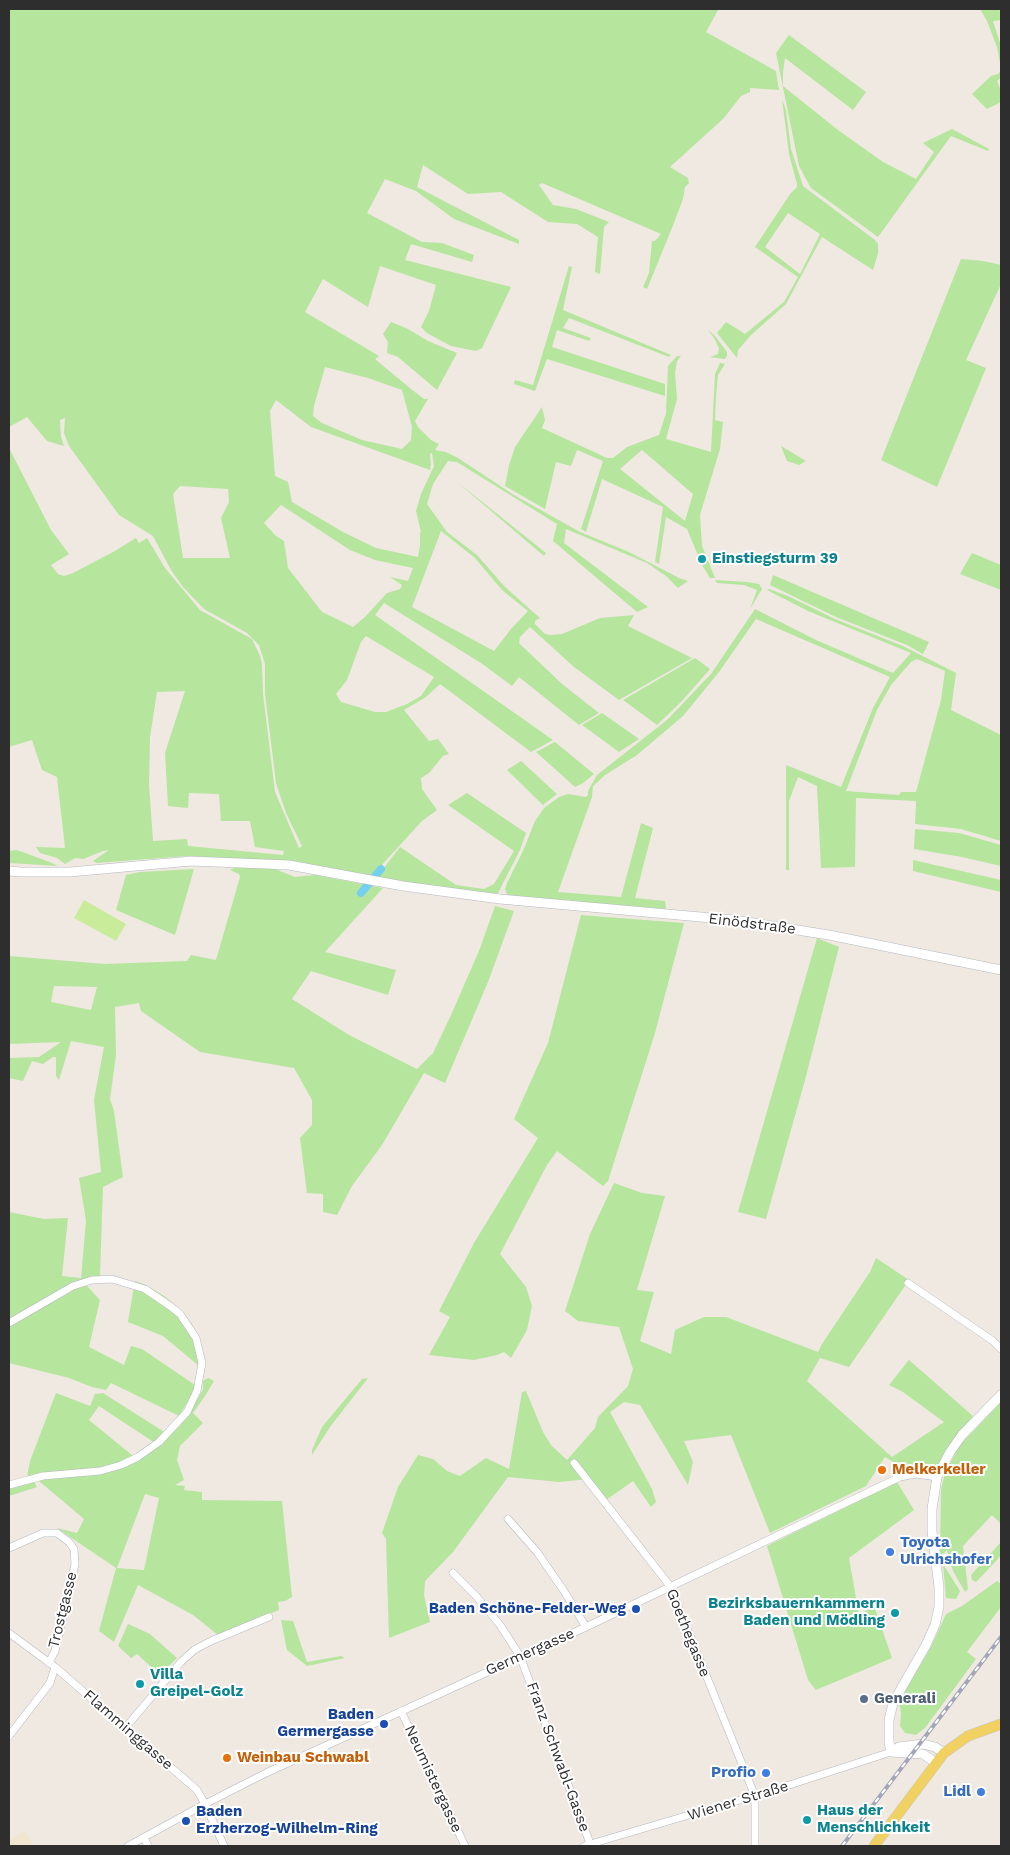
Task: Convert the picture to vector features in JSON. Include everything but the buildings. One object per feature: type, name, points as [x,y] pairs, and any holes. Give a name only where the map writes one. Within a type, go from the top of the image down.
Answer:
[{"type":"main road","points":[[874,1846],[944,1753],[968,1736],[1001,1724]]},
{"type":"street","name":"Einödstraße","points":[[9,871],[70,872],[191,860],[289,865],[394,884],[500,899],[734,920],[829,935],[1001,970]]},
{"type":"street","points":[[9,1323],[73,1286],[92,1280],[112,1279],[145,1289],[180,1314],[196,1338],[202,1363],[196,1391],[187,1412],[159,1442],[138,1457],[121,1465],[100,1471],[43,1476],[9,1486]]},
{"type":"street","points":[[908,1283],[1001,1349]]},
{"type":"street","points":[[891,1752],[890,1720],[893,1703],[926,1645],[935,1624],[939,1607],[939,1587],[932,1524],[937,1477],[950,1452],[962,1436],[1001,1395]]},
{"type":"street","name":"Goethegasse","points":[[574,1463],[670,1586],[755,1796]]},
{"type":"street","name":"Germergasse","points":[[128,1846],[205,1804],[266,1774],[586,1627],[900,1477],[916,1474],[937,1477]]},
{"type":"street","points":[[508,1519],[537,1552],[586,1627]]},
{"type":"street","name":"Trostgasse","points":[[9,1548],[43,1533],[57,1533],[69,1542],[74,1549],[75,1557],[54,1651],[50,1683],[9,1736]]},
{"type":"street","name":"Franz Schwabl-Gasse","points":[[453,1574],[477,1597],[500,1625],[520,1656],[588,1846]]},
{"type":"street","points":[[126,1727],[181,1662],[194,1650],[269,1617]]},
{"type":"street","name":"Flamminggasse","points":[[9,1633],[52,1665],[197,1790],[224,1846]]},
{"type":"street","name":"Neumistergasse","points":[[401,1711],[465,1846]]},
{"type":"street","name":"Wiener Straße","points":[[588,1846],[755,1796],[891,1752],[899,1747],[922,1744],[935,1747],[944,1753]]},
{"type":"street","name":"Wiener Straße","points":[[891,1752],[923,1754],[936,1763]]},
{"type":"street","points":[[755,1796],[755,1846]]},
{"type":"street","points":[[144,1838],[148,1846]]},
{"type":"shaded area","points":[[25,1831],[34,1846],[9,1846],[9,1840]]},
{"type":"green space","points":[[9,9],[718,10],[706,32],[776,71],[779,90],[750,88],[750,92],[741,96],[724,118],[670,167],[688,178],[689,183],[685,187],[683,199],[647,289],[643,287],[649,273],[652,241],[655,241],[661,234],[542,183],[539,185],[553,205],[576,209],[609,222],[604,227],[600,274],[595,272],[598,237],[577,224],[548,222],[501,192],[468,194],[423,165],[417,187],[519,240],[519,244],[454,219],[416,191],[385,179],[367,213],[422,242],[442,243],[474,255],[472,262],[411,244],[405,260],[511,287],[482,348],[476,351],[451,346],[427,333],[421,327],[429,311],[436,285],[380,266],[368,307],[323,279],[305,312],[379,356],[375,359],[424,399],[428,399],[415,421],[418,427],[431,440],[439,444],[435,450],[446,452],[458,458],[514,495],[580,532],[629,552],[688,581],[678,588],[666,576],[647,563],[566,529],[564,543],[648,607],[637,612],[553,541],[557,524],[457,462],[448,461],[433,484],[427,504],[447,532],[477,555],[505,587],[540,618],[535,621],[535,624],[545,634],[562,634],[600,618],[634,615],[628,626],[692,658],[619,700],[574,667],[530,627],[520,637],[519,643],[562,684],[599,713],[579,725],[519,677],[512,686],[481,663],[384,603],[375,615],[553,740],[531,752],[440,684],[426,697],[404,710],[429,741],[438,739],[449,754],[443,756],[429,773],[421,778],[422,789],[437,810],[422,821],[369,879],[279,861],[187,856],[97,863],[93,861],[109,850],[83,859],[75,858],[65,864],[57,858],[40,853],[36,847],[65,848],[57,777],[42,770],[32,740],[9,747],[9,448],[51,530],[69,554],[51,565],[58,574],[64,576],[73,573],[136,538],[139,543],[147,538],[165,568],[200,610],[252,639],[262,664],[263,694],[275,792],[299,848],[302,846],[286,813],[276,783],[265,694],[265,664],[259,645],[247,633],[204,609],[183,587],[171,570],[153,536],[119,515],[69,446],[64,433],[65,418],[60,420],[61,437],[64,446],[47,441],[27,417],[9,427]],"holes":[[[325,367],[368,378],[402,390],[412,427],[411,440],[402,449],[362,440],[322,423],[313,416]],[[276,400],[311,427],[430,470],[430,454],[432,453],[434,466],[421,494],[416,511],[421,532],[418,557],[376,548],[343,532],[292,502],[288,482],[275,476],[270,411]],[[180,486],[228,489],[229,502],[221,518],[230,558],[183,558],[173,494]],[[281,505],[350,550],[375,560],[413,568],[408,581],[390,577],[402,585],[400,589],[387,593],[353,627],[322,612],[288,568],[284,541],[276,536],[264,523]],[[441,531],[475,558],[502,590],[528,611],[494,651],[412,607]],[[366,636],[434,677],[421,696],[386,712],[375,712],[341,702],[336,694],[347,680],[361,642]],[[185,691],[165,753],[168,806],[188,808],[189,793],[219,794],[221,821],[250,821],[255,847],[284,851],[283,855],[188,846],[187,839],[153,841],[149,785],[150,737],[157,692]]]},
{"type":"green space","points":[[980,9],[999,9],[1001,12],[1001,20],[993,21],[1001,46],[1001,69],[997,47]]},
{"type":"green space","points":[[789,35],[866,92],[853,110],[785,58],[783,86],[838,130],[883,162],[916,179],[934,152],[923,143],[952,129],[989,149],[988,151],[951,136],[878,237],[811,188],[799,166],[776,53]]},
{"type":"green space","points":[[1001,71],[1001,78],[997,81],[1001,91],[1001,102],[987,109],[972,94],[991,76]]},
{"type":"green space","points":[[782,99],[786,110],[791,149],[803,186],[875,240],[878,244],[878,253],[873,270],[822,237],[786,304],[751,335],[738,350],[737,358],[717,333],[726,322],[745,334],[784,302],[798,277],[755,247],[790,194],[797,187],[789,154]],"holes":[[[788,213],[820,234],[800,274],[765,247]]]},
{"type":"green space","points":[[961,259],[1001,265],[1001,284],[966,360],[986,368],[937,487],[881,460]]},
{"type":"green space","points":[[569,266],[572,267],[563,310],[671,355],[669,357],[569,318],[563,328],[591,338],[589,341],[557,330],[552,347],[665,384],[665,396],[547,359],[535,391],[514,384],[515,380],[533,385]]},
{"type":"green space","points":[[391,322],[457,353],[437,390],[398,357],[387,353],[388,342],[383,334]]},
{"type":"green space","points":[[708,330],[727,352],[725,359],[710,357],[718,354],[719,348]]},
{"type":"green space","points":[[677,356],[681,356],[677,361],[675,373],[677,399],[666,439],[711,452],[715,374],[720,363],[725,364],[718,375],[716,396],[715,420],[723,422],[720,449],[700,515],[702,546],[715,578],[710,578],[702,565],[687,529],[666,517],[659,564],[655,562],[663,507],[602,479],[586,532],[581,529],[603,461],[577,450],[571,466],[556,462],[545,509],[505,486],[515,447],[542,407],[545,420],[542,428],[607,458],[613,458],[627,447],[659,435],[666,413],[668,366]],"holes":[[[642,450],[693,494],[685,521],[620,469]]]},
{"type":"green space","points":[[781,446],[806,461],[799,465],[787,461]]},
{"type":"green space","points":[[456,481],[546,553],[544,556]]},
{"type":"green space","points":[[972,553],[1001,565],[1001,590],[960,574]]},
{"type":"green space","points":[[773,575],[929,642],[923,654],[907,645],[836,617],[770,585]]},
{"type":"green space","points":[[715,580],[759,584],[762,589],[750,609],[757,590],[744,585],[717,583]]},
{"type":"green space","points":[[769,589],[788,596],[835,619],[903,646],[956,673],[951,710],[1001,735],[1001,841],[961,829],[915,824],[916,801],[856,798],[855,867],[821,868],[817,786],[798,777],[789,801],[789,870],[786,870],[786,765],[841,787],[873,708],[890,677],[756,619],[719,672],[683,716],[637,755],[605,775],[593,786],[592,797],[558,892],[621,897],[641,823],[653,828],[635,898],[665,901],[666,909],[510,896],[507,894],[505,889],[507,883],[535,821],[544,808],[559,797],[568,794],[586,797],[597,775],[667,720],[711,674],[755,609],[816,640],[893,673],[911,653],[808,611],[767,590]],"holes":[[[917,659],[945,671],[941,700],[916,792],[901,792],[899,795],[846,791],[877,710],[891,685],[911,662]]]},
{"type":"green space","points":[[695,658],[710,669],[682,701],[657,725],[623,700]]},
{"type":"green space","points":[[602,713],[639,739],[619,752],[582,725]]},
{"type":"green space","points":[[555,742],[594,774],[575,787],[536,752]]},
{"type":"green space","points":[[521,761],[557,794],[543,805],[507,770]]},
{"type":"green space","points":[[467,793],[526,833],[520,850],[498,893],[489,895],[377,877],[400,847],[456,885],[484,889],[494,884],[514,851],[448,805]]},
{"type":"green space","points":[[915,829],[959,833],[1001,845],[1001,866],[914,849]]},
{"type":"green space","points":[[17,850],[58,866],[9,863],[9,851]]},
{"type":"green space","points":[[913,860],[1001,880],[1001,892],[913,871]]},
{"type":"green space","points":[[238,866],[270,867],[295,877],[315,875],[383,888],[325,952],[396,970],[388,995],[311,971],[292,999],[349,1035],[417,1069],[433,1053],[479,951],[495,906],[514,911],[488,982],[445,1083],[424,1073],[382,1145],[352,1186],[337,1215],[323,1212],[323,1194],[307,1193],[300,1138],[312,1125],[312,1100],[294,1068],[200,1052],[141,1011],[139,1003],[115,1007],[116,1055],[110,1099],[114,1111],[123,1177],[103,1187],[100,1277],[81,1282],[100,1300],[89,1347],[124,1365],[131,1346],[142,1349],[195,1385],[179,1416],[111,1383],[106,1390],[69,1378],[9,1363],[9,1212],[44,1219],[68,1218],[62,1276],[81,1278],[86,1221],[79,1178],[101,1172],[94,1100],[104,1047],[71,1041],[59,1080],[56,1076],[56,1057],[43,1064],[32,1061],[23,1081],[9,1078],[9,1058],[39,1057],[61,1042],[9,1044],[9,956],[104,964],[187,961],[191,955],[216,960],[240,877],[239,874],[230,870]],"holes":[[[54,986],[97,987],[91,1010],[51,1002]]]},
{"type":"green space","points":[[194,869],[175,935],[116,910],[126,875],[140,872]]},
{"type":"green space","points":[[84,900],[126,924],[116,941],[74,918]]},
{"type":"green space","points":[[581,915],[684,923],[655,1033],[608,1181],[603,1186],[557,1151],[547,1165],[500,1254],[526,1287],[532,1306],[527,1330],[511,1358],[504,1352],[474,1360],[429,1355],[450,1317],[439,1311],[474,1243],[538,1138],[514,1119],[548,1043]]},
{"type":"green space","points":[[817,938],[839,947],[805,1080],[766,1219],[738,1212]]},
{"type":"green space","points":[[614,1183],[642,1193],[665,1196],[637,1290],[654,1292],[640,1341],[671,1354],[675,1330],[704,1317],[726,1317],[818,1352],[870,1272],[876,1258],[909,1280],[849,1367],[820,1358],[807,1381],[892,1457],[944,1422],[903,1392],[889,1385],[909,1360],[973,1416],[950,1444],[936,1468],[908,1471],[885,1457],[866,1486],[770,1533],[731,1435],[684,1441],[693,1462],[688,1485],[640,1405],[624,1402],[610,1412],[652,1489],[656,1502],[651,1507],[633,1481],[606,1500],[589,1479],[559,1482],[508,1477],[453,1552],[425,1581],[424,1595],[430,1622],[389,1638],[386,1539],[382,1533],[398,1487],[418,1455],[433,1459],[447,1471],[460,1476],[486,1458],[509,1469],[522,1392],[526,1391],[543,1432],[551,1445],[567,1460],[595,1428],[598,1417],[628,1386],[633,1369],[619,1327],[578,1321],[565,1311],[590,1234]]},
{"type":"green space","points":[[135,1281],[146,1285],[164,1296],[192,1324],[202,1350],[205,1371],[163,1336],[128,1322]]},
{"type":"green space","points":[[208,1378],[214,1381],[193,1413],[203,1423],[180,1446],[177,1460],[184,1480],[175,1485],[185,1486],[184,1490],[202,1492],[202,1500],[282,1501],[292,1597],[278,1602],[279,1610],[218,1635],[193,1615],[138,1585],[114,1642],[99,1631],[116,1568],[57,1528],[77,1533],[84,1519],[39,1481],[27,1477],[30,1461],[56,1393],[90,1406],[95,1394],[103,1393],[169,1435],[180,1426],[203,1390],[203,1381]],"holes":[[[99,1406],[158,1445],[138,1460],[89,1420]],[[145,1494],[159,1498],[144,1570],[117,1568]]]},
{"type":"green space","points":[[368,1378],[330,1427],[312,1455],[312,1450],[322,1427],[362,1379]]},
{"type":"green space","points":[[1001,1402],[1001,1524],[992,1515],[963,1546],[968,1589],[965,1592],[953,1571],[947,1550],[940,1557],[941,1490],[945,1473],[960,1445]]},
{"type":"green space","points":[[33,1480],[37,1487],[9,1496],[9,1487]]},
{"type":"green space","points":[[897,1482],[914,1510],[849,1558],[859,1615],[874,1606],[892,1658],[816,1690],[808,1680],[767,1546]]},
{"type":"green space","points":[[1001,1542],[1001,1555],[998,1559],[976,1582],[972,1580],[971,1575]]},
{"type":"green space","points":[[943,1564],[960,1591],[956,1599],[946,1598]]},
{"type":"green space","points":[[997,1581],[1001,1584],[1001,1607],[967,1652],[976,1659],[925,1728],[916,1735],[905,1733],[900,1726],[899,1701],[931,1647],[946,1614],[962,1606]]},
{"type":"green space","points":[[281,1620],[293,1621],[307,1662],[341,1656],[345,1658],[307,1666],[287,1650]]},
{"type":"green space","points":[[128,1624],[150,1634],[177,1658],[160,1675],[137,1654],[131,1658],[118,1646]]},
{"type":"waterway","points":[[361,893],[381,869]]},
{"type":"railway","points":[[842,1846],[1001,1637]]},
{"type":"place","name":"Einstiegsturm 39","points":[[702,559]]},
{"type":"place","name":"Melkerkeller","points":[[882,1470]]},
{"type":"place","name":"Toyota Ulrichshofer","points":[[890,1552]]},
{"type":"place","name":"Baden Schöne-Felder-Weg","points":[[636,1609]]},
{"type":"place","name":"Bezirksbauernkammern Baden und Mödling","points":[[895,1613]]},
{"type":"place","name":"Villa Greipel-Golz","points":[[140,1684]]},
{"type":"place","name":"Generali","points":[[864,1699]]},
{"type":"place","name":"Baden Germergasse","points":[[384,1724]]},
{"type":"place","name":"Weinbau Schwabl","points":[[227,1758]]},
{"type":"place","name":"Profio","points":[[766,1773]]},
{"type":"place","name":"Lidl","points":[[981,1792]]},
{"type":"place","name":"Haus der Menschlichkeit","points":[[807,1820]]},
{"type":"place","name":"Baden Erzherzog-Wilhelm-Ring","points":[[186,1821]]}]
